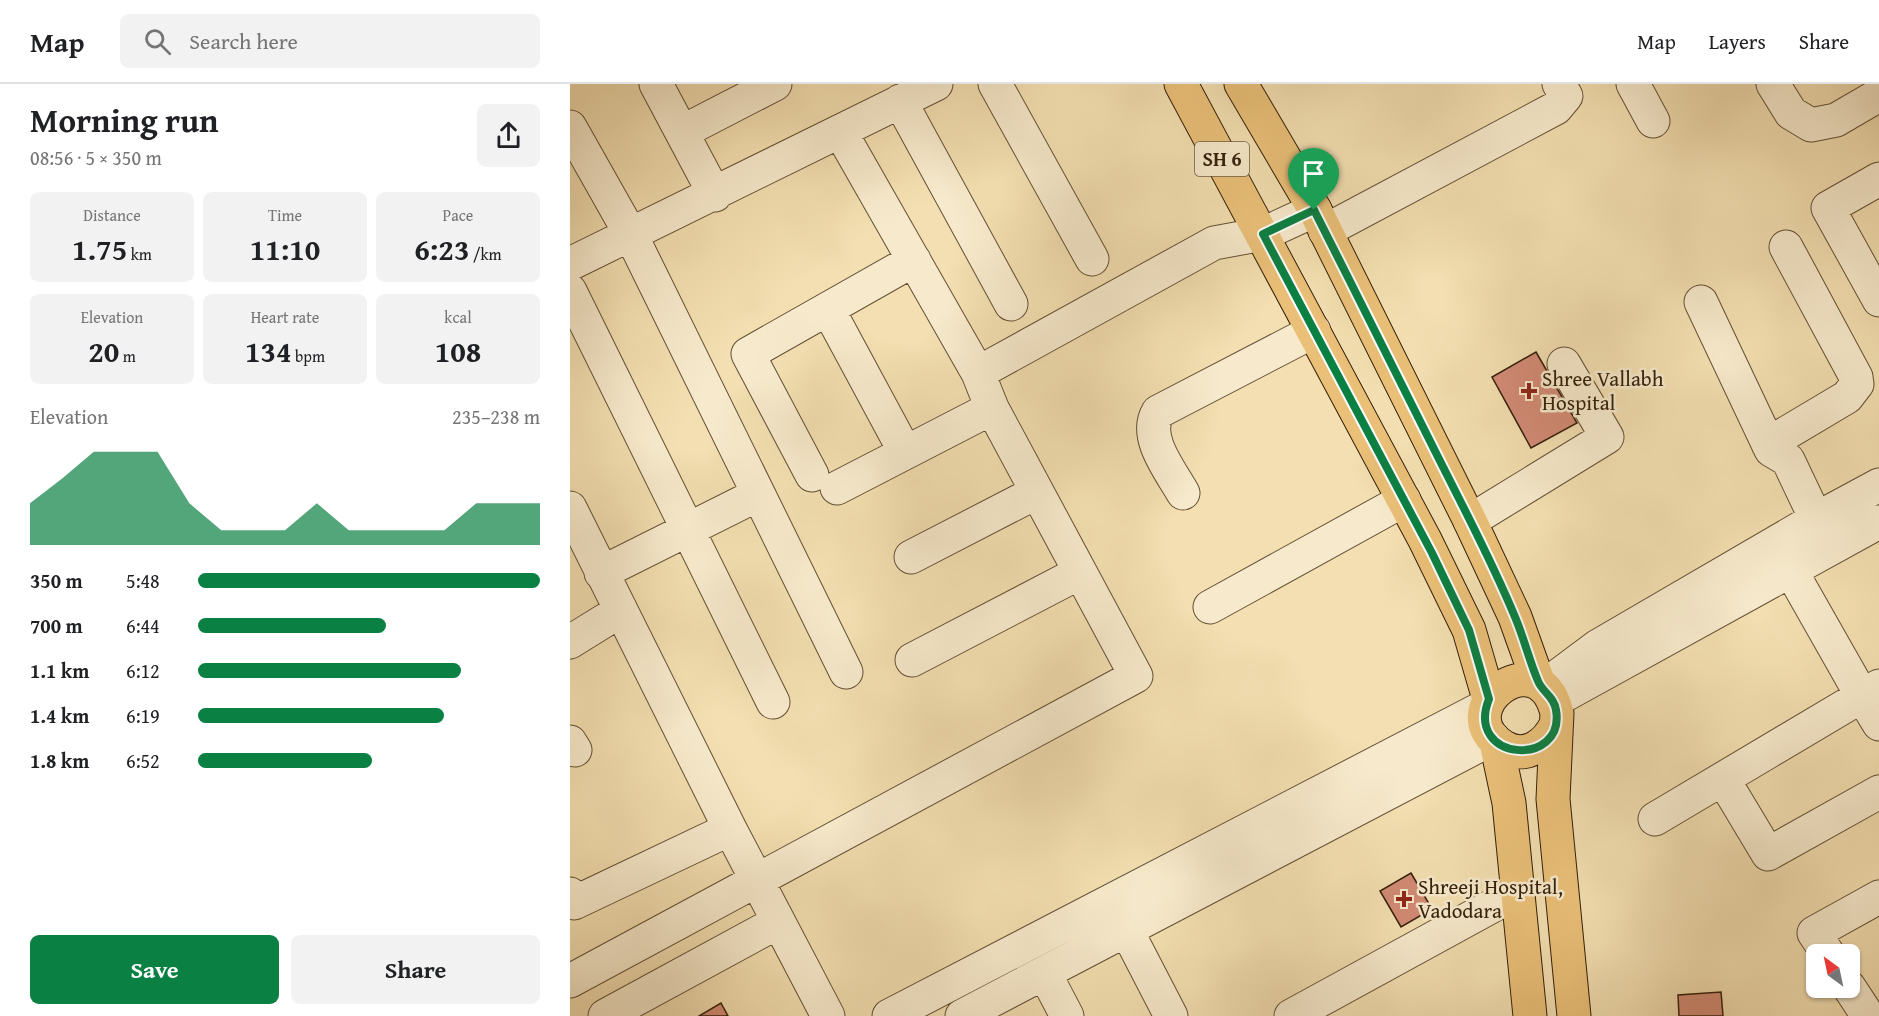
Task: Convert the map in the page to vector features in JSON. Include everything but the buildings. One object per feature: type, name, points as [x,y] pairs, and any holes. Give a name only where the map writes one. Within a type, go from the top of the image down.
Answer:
[{"type":"main road","name":"SH 6","points":[[1181,84],[1404,500],[1469,630],[1488,703]]},
{"type":"main road","name":"SH 6","points":[[1241,84],[1320,221],[1470,521],[1515,617],[1548,699],[1553,799],[1574,1016]]},
{"type":"main road","points":[[1494,740],[1506,749],[1531,751],[1542,745],[1548,699],[1517,680],[1496,690],[1488,703],[1485,721],[1494,740],[1509,803],[1516,893],[1530,1016]]},
{"type":"street","points":[[656,84],[715,195]]},
{"type":"street","points":[[682,132],[775,84]]},
{"type":"street","points":[[570,264],[715,195],[840,131],[885,98],[936,84]]},
{"type":"street","points":[[995,84],[1092,259]]},
{"type":"street","points":[[978,373],[1214,243],[1320,221],[1556,108],[1566,96],[1559,84]]},
{"type":"street","points":[[1633,84],[1653,121]]},
{"type":"street","points":[[1773,84],[1791,113],[1810,125],[1836,120],[1879,95]]},
{"type":"street","points":[[885,98],[1011,304]]},
{"type":"street","points":[[570,127],[631,235],[846,672]]},
{"type":"street","points":[[570,981],[1136,676],[992,408],[978,373],[840,131]]},
{"type":"street","points":[[1879,179],[1828,208],[1879,300]]},
{"type":"street","points":[[1768,444],[1847,397],[1857,384],[1856,377],[1786,247]]},
{"type":"street","points":[[914,260],[748,354],[825,482],[992,408]]},
{"type":"street","points":[[570,291],[773,702]]},
{"type":"street","points":[[1701,302],[1771,450],[1788,460],[1816,519]]},
{"type":"street","points":[[828,309],[897,437]]},
{"type":"street","points":[[1183,493],[1153,436],[1152,422],[1158,412],[1314,331]]},
{"type":"street","points":[[1470,521],[1607,437],[1564,364]]},
{"type":"street","points":[[1548,699],[1598,646],[1816,519],[1879,486]]},
{"type":"street","points":[[910,557],[1037,492]]},
{"type":"street","points":[[602,573],[757,495]]},
{"type":"street","points":[[1210,607],[1404,500]]},
{"type":"street","points":[[570,508],[730,829],[828,1016]]},
{"type":"street","points":[[1548,699],[1879,522]]},
{"type":"street","points":[[1791,571],[1871,691],[1879,724]]},
{"type":"street","points":[[912,660],[1079,573]]},
{"type":"street","points":[[570,642],[620,611]]},
{"type":"street","points":[[1654,819],[1871,691]]},
{"type":"street","points":[[890,1016],[1488,703]]},
{"type":"street","points":[[962,1016],[1494,740]]},
{"type":"street","points":[[1723,778],[1768,854],[1879,792]]},
{"type":"street","points":[[570,894],[574,903],[730,829]]},
{"type":"street","points":[[1291,1016],[1516,893]]},
{"type":"street","points":[[1821,944],[1814,933],[1879,897]]},
{"type":"street","points":[[605,1016],[778,921]]},
{"type":"street","points":[[1127,931],[1171,1016]]},
{"type":"street","points":[[1045,974],[1067,1016]]},
{"type":"street","points":[[1856,998],[1868,1016]]},
{"type":"place","name":"Shree Vallabh Hospital","points":[[1529,391]]},
{"type":"place","name":"Shreeji Hospital, Vadodara","points":[[1404,899]]},
{"type":"route","points":[[1314,210],[1470,521],[1515,617],[1539,684],[1548,691],[1554,701],[1557,713],[1556,725],[1551,736],[1531,751],[1518,752],[1506,749],[1492,738],[1487,729],[1486,706],[1489,699],[1469,630],[1425,540],[1263,234],[1314,210]]}]
